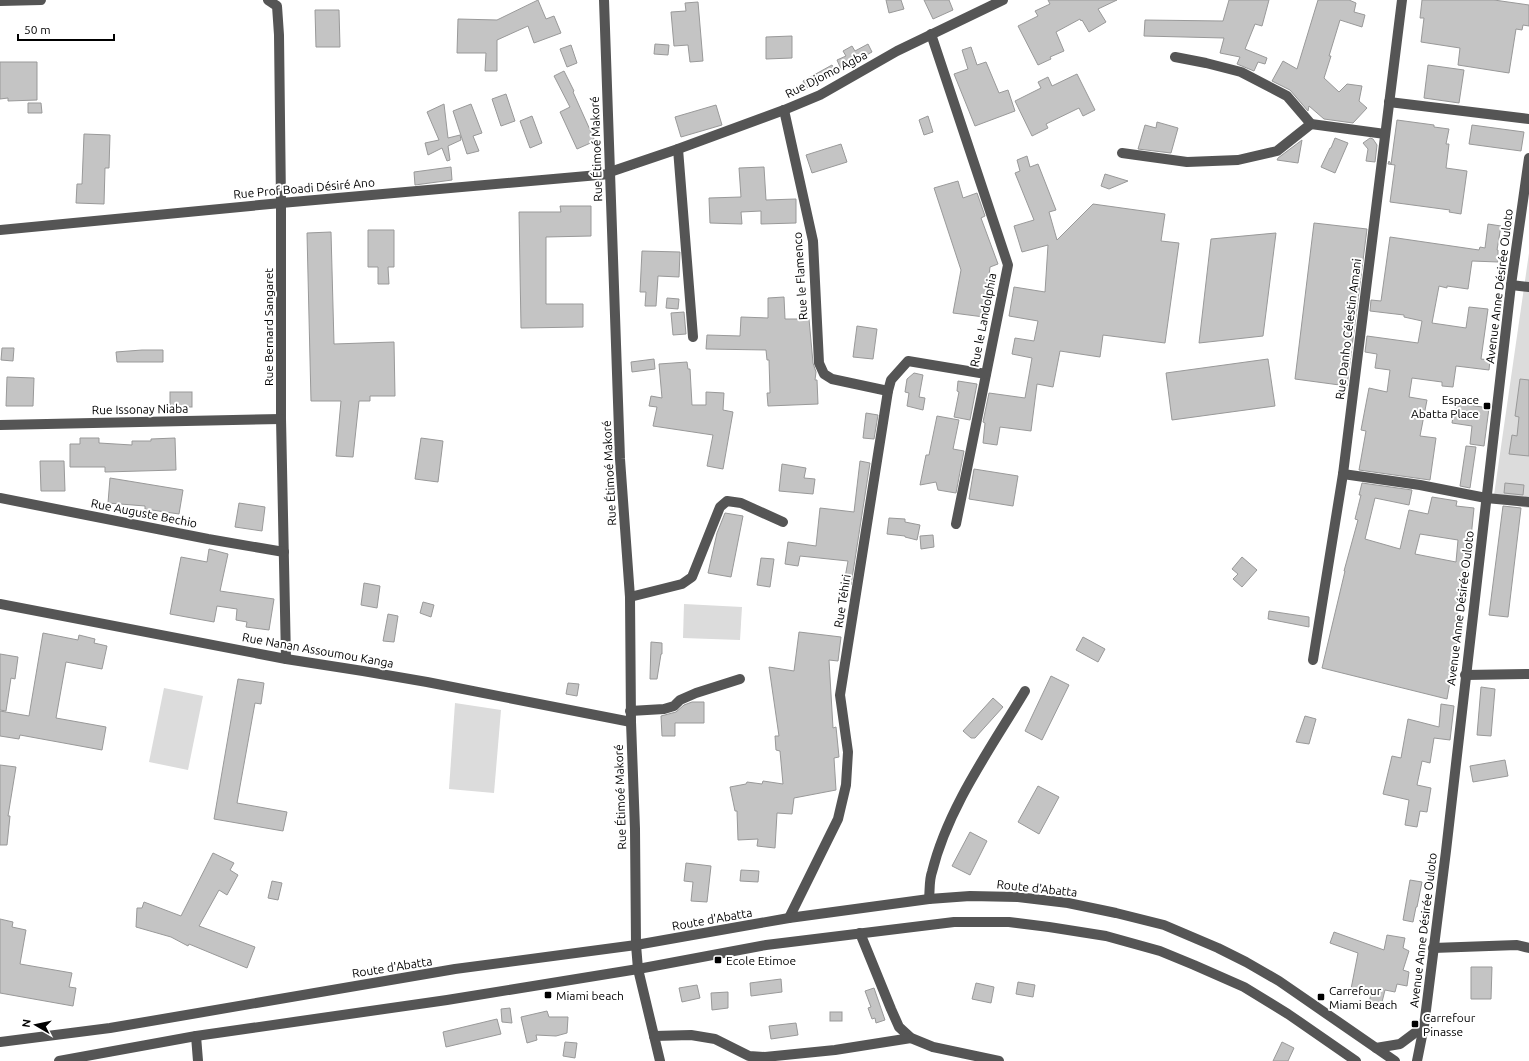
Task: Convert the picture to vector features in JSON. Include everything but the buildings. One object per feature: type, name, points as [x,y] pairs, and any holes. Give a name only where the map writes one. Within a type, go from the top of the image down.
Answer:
[{"type":"street","points":[[0,1],[41,0]]},
{"type":"street","name":"Rue Bernard Sangaret","points":[[268,0],[277,6],[278,13],[281,203],[281,419],[286,659]]},
{"type":"street","name":"Rue Étimoé Makoré","points":[[604,0],[620,459],[630,597],[630,722],[635,829],[636,945],[638,969],[660,1061]]},
{"type":"street","name":"Rue Djomo Agba","points":[[610,173],[784,110],[820,95],[931,34],[1003,0]]},
{"type":"street","name":"Rue Danho Célestin Amani","points":[[1313,660],[1343,474],[1402,0]]},
{"type":"street","name":"Rue le Landolphia","points":[[931,34],[1008,265],[956,524]]},
{"type":"street","points":[[1175,57],[1206,62],[1241,72],[1287,96],[1311,124],[1385,134]]},
{"type":"street","points":[[1389,102],[1529,119]]},
{"type":"street","name":"Rue le Flamenco","points":[[784,110],[813,241],[819,363],[824,374],[832,379],[888,391]]},
{"type":"street","points":[[1122,153],[1187,162],[1238,160],[1277,151],[1311,124]]},
{"type":"street","points":[[678,149],[692,337]]},
{"type":"street","name":"Avenue Anne Désirée Ouloto","points":[[1417,1061],[1424,1026],[1446,851],[1465,675],[1511,285],[1529,158]]},
{"type":"street","name":"Rue Prof Boadi Désiré Ano","points":[[0,230],[610,173]]},
{"type":"street","points":[[1511,285],[1529,287]]},
{"type":"street","name":"Rue Téhiri","points":[[789,918],[838,819],[846,784],[848,752],[840,695],[888,391],[891,380],[908,361],[986,374]]},
{"type":"street","name":"Rue Issonay Niaba","points":[[0,426],[281,419]]},
{"type":"street","points":[[1343,474],[1420,484],[1486,498],[1529,502]]},
{"type":"street","name":"Rue Auguste Bechio","points":[[0,498],[208,540],[284,552]]},
{"type":"street","points":[[630,597],[682,584],[692,577],[720,507],[727,501],[741,503],[784,522]]},
{"type":"street","name":"Rue Nanan Assoumou Kanga","points":[[0,604],[286,659],[370,672],[630,722]]},
{"type":"street","points":[[1465,675],[1529,674]]},
{"type":"street","points":[[630,711],[664,709],[674,706],[680,700],[740,679]]},
{"type":"street","points":[[929,899],[931,873],[945,833],[969,784],[1025,691]]},
{"type":"street","name":"Route d'Abatta","points":[[0,1042],[110,1028],[455,969],[636,945],[789,918],[929,899],[970,896],[1018,897],[1068,903],[1164,925],[1193,937],[1253,966],[1279,981],[1394,1061]]},
{"type":"street","points":[[59,1061],[196,1036],[447,1000],[638,969],[766,945],[954,922],[1009,922],[1106,936],[1160,951],[1244,987],[1321,1035],[1356,1061]]},
{"type":"street","points":[[860,933],[899,1027],[911,1038],[933,1047],[999,1061]]},
{"type":"street","points":[[1433,948],[1517,945],[1529,948]]},
{"type":"street","points":[[1376,1048],[1400,1044],[1424,1026]]},
{"type":"street","points":[[654,1036],[690,1035],[715,1039],[749,1056],[765,1057],[835,1050],[911,1038]]},
{"type":"street","points":[[196,1036],[198,1061]]},
{"type":"shaded area","points":[[1529,253],[1529,508],[1493,502]]},
{"type":"shaded area","points":[[684,604],[742,607],[740,640],[683,638]]},
{"type":"shaded area","points":[[164,688],[203,696],[188,770],[149,762]]},
{"type":"shaded area","points":[[455,703],[501,710],[494,793],[449,789]]},
{"type":"place","name":"Espace Abatta Place","points":[[1487,406]]},
{"type":"place","name":"Ecole Etimoe","points":[[718,960]]},
{"type":"place","name":"Miami beach","points":[[548,995]]},
{"type":"place","name":"Carrefour Miami Beach","points":[[1321,997]]},
{"type":"place","name":"Carrefour Pinasse","points":[[1415,1024]]}]
